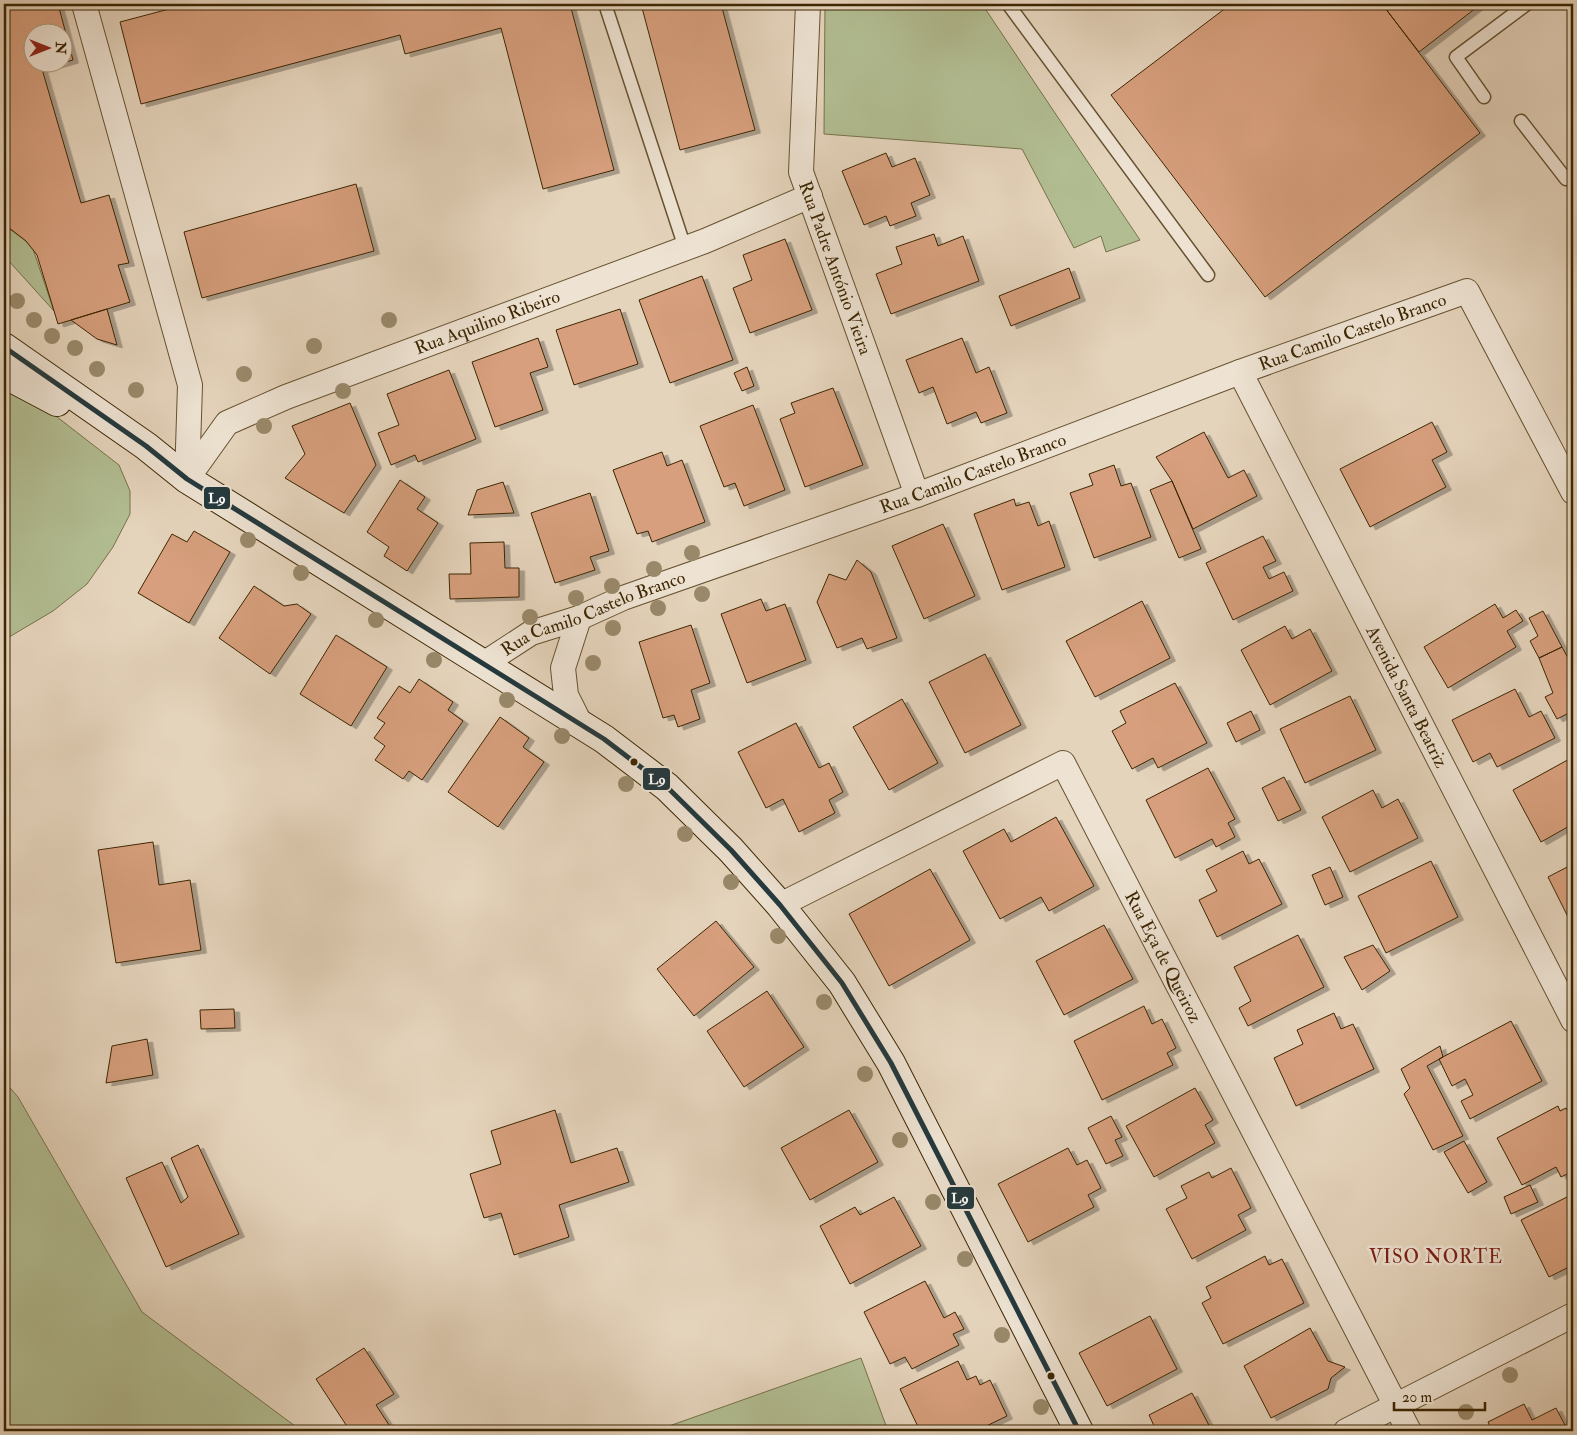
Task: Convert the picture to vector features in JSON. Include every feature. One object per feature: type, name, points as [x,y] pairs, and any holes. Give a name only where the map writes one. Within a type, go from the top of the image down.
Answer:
[{"type":"street","points":[[84,4],[190,385],[187,479]]},
{"type":"street","name":"Rua Padre António Vieira","points":[[808,4],[801,172],[917,495]]},
{"type":"street","name":"Rua Aquilino Ribeiro","points":[[187,479],[227,423],[286,396],[685,248],[810,196]]},
{"type":"street","name":"Rua Camilo Castelo Branco","points":[[485,663],[531,633],[580,618],[624,598],[917,495],[1240,372],[1467,292],[1573,492]]},
{"type":"street","points":[[4,347],[146,446],[187,479],[582,724],[667,787],[731,850],[780,905],[842,983],[891,1063],[1079,1431]]},
{"type":"street","name":"Avenida Santa Beatriz","points":[[1240,372],[1572,1015]]},
{"type":"street","points":[[4,374],[34,391],[146,446]]},
{"type":"street","points":[[580,618],[563,668],[566,695],[582,724]]},
{"type":"street","name":"Rua Eça de Queiroz","points":[[780,905],[1063,763],[1409,1431]]},
{"type":"street","points":[[1346,1431],[1573,1315]]},
{"type":"lane","points":[[605,4],[685,248]]},
{"type":"lane","points":[[1008,4],[1208,275]]},
{"type":"lane","points":[[1484,97],[1456,57],[1528,4]]},
{"type":"lane","points":[[1521,120],[1566,179],[1573,174]]},
{"type":"green space","points":[[825,4],[982,4],[1140,240],[1106,252],[1101,236],[1074,248],[1022,149],[824,134]]},
{"type":"green space","points":[[4,225],[26,241],[33,249],[54,311],[7,259],[4,249]]},
{"type":"green space","points":[[4,380],[21,389],[119,465],[130,491],[130,514],[113,547],[87,584],[53,611],[4,640]]},
{"type":"green space","points":[[4,1081],[18,1097],[142,1312],[295,1426],[298,1431],[4,1431]]},
{"type":"green space","points":[[861,1358],[888,1431],[655,1431]]},
{"type":"building","points":[[4,4],[58,4],[63,22],[22,22],[22,72],[43,72],[81,203],[109,195],[129,263],[118,265],[130,302],[58,324],[37,255],[26,241],[4,224]]},
{"type":"building","points":[[188,4],[570,4],[614,170],[543,189],[501,28],[405,54],[400,35],[141,104],[120,22]]},
{"type":"building","points":[[641,4],[721,4],[755,130],[680,150]]},
{"type":"building","points":[[1231,4],[1382,4],[1480,133],[1265,297],[1111,95]]},
{"type":"building","points":[[1382,4],[1481,4],[1419,52]]},
{"type":"building","points":[[886,153],[892,167],[915,158],[930,195],[911,203],[916,216],[890,226],[886,216],[864,225],[842,171]]},
{"type":"building","points":[[356,184],[374,251],[202,298],[184,232]]},
{"type":"building","points":[[934,234],[938,246],[963,236],[979,281],[891,314],[876,274],[902,264],[896,247]]},
{"type":"building","points":[[785,239],[812,310],[750,333],[733,288],[752,280],[743,255]]},
{"type":"building","points":[[1069,268],[1080,298],[1011,326],[999,296]]},
{"type":"building","points":[[702,276],[733,360],[670,383],[639,300]]},
{"type":"building","points":[[107,309],[117,345],[97,339],[71,320]]},
{"type":"building","points":[[620,309],[638,364],[574,385],[556,330]]},
{"type":"building","points":[[538,338],[548,367],[530,373],[543,410],[495,427],[472,362]]},
{"type":"building","points":[[962,338],[976,373],[989,367],[1007,413],[981,423],[976,412],[947,424],[933,387],[919,393],[906,360]]},
{"type":"building","points":[[747,367],[754,386],[742,391],[734,373]]},
{"type":"building","points":[[449,370],[476,439],[418,462],[415,455],[391,465],[378,433],[399,425],[387,394]]},
{"type":"building","points":[[833,388],[863,465],[805,487],[780,419],[795,413],[791,403]]},
{"type":"building","points":[[350,403],[376,465],[344,513],[285,478],[305,454],[292,426]]},
{"type":"building","points":[[753,405],[785,490],[744,506],[735,483],[724,487],[700,426]]},
{"type":"building","points":[[1432,422],[1447,452],[1432,460],[1446,487],[1370,527],[1340,469]]},
{"type":"building","points":[[1204,432],[1228,478],[1244,470],[1257,496],[1193,529],[1172,481],[1156,457]]},
{"type":"building","points":[[662,452],[667,466],[682,460],[705,522],[652,542],[648,531],[637,534],[613,470]]},
{"type":"building","points":[[1114,465],[1121,486],[1131,483],[1151,537],[1094,558],[1070,493],[1093,485],[1089,474]]},
{"type":"building","points":[[400,480],[425,497],[417,509],[438,523],[407,571],[384,556],[389,547],[367,532]]},
{"type":"building","points":[[1172,481],[1201,549],[1179,558],[1150,490]]},
{"type":"building","points":[[503,482],[514,513],[468,515],[477,490]]},
{"type":"building","points":[[590,493],[609,551],[590,557],[595,570],[555,583],[531,513]]},
{"type":"building","points":[[1014,499],[1016,506],[1029,502],[1038,526],[1049,521],[1065,567],[1002,590],[974,514]]},
{"type":"building","points":[[943,524],[975,596],[924,619],[892,546]]},
{"type":"building","points":[[194,531],[230,552],[189,623],[138,593],[172,534],[187,542]]},
{"type":"building","points":[[1263,536],[1276,561],[1263,567],[1269,579],[1284,572],[1293,591],[1233,620],[1206,563]]},
{"type":"building","points":[[504,542],[505,568],[519,568],[519,597],[450,599],[449,574],[471,574],[470,543]]},
{"type":"building","points":[[857,560],[871,572],[897,638],[867,649],[862,638],[837,648],[817,602],[829,574],[846,580]]},
{"type":"building","points":[[254,586],[284,606],[297,604],[311,614],[270,674],[219,638]]},
{"type":"building","points":[[761,599],[766,611],[785,604],[806,660],[747,683],[721,614]]},
{"type":"building","points":[[1142,601],[1170,658],[1095,697],[1066,641]]},
{"type":"building","points":[[1495,604],[1503,618],[1516,610],[1523,621],[1507,631],[1516,647],[1448,688],[1424,647]]},
{"type":"building","points":[[1543,611],[1562,647],[1539,658],[1530,641],[1538,636],[1529,618]]},
{"type":"building","points":[[691,625],[710,683],[691,690],[700,719],[678,727],[674,715],[663,718],[639,642]]},
{"type":"building","points":[[1285,626],[1292,639],[1310,629],[1332,671],[1270,705],[1241,650]]},
{"type":"building","points":[[336,635],[387,667],[351,726],[300,694]]},
{"type":"building","points":[[1562,647],[1573,667],[1573,711],[1557,719],[1545,697],[1553,693],[1539,658]]},
{"type":"building","points":[[985,654],[1021,725],[965,753],[929,682]]},
{"type":"building","points":[[419,679],[453,702],[448,710],[463,721],[422,780],[409,771],[403,779],[375,760],[385,746],[374,738],[385,723],[377,718],[399,686],[410,693]]},
{"type":"building","points":[[1175,683],[1207,743],[1158,768],[1153,758],[1132,769],[1112,731],[1126,723],[1120,711]]},
{"type":"building","points":[[1515,689],[1529,717],[1541,711],[1555,738],[1497,767],[1490,753],[1473,762],[1452,720]]},
{"type":"building","points":[[1350,696],[1376,750],[1305,783],[1280,729]]},
{"type":"building","points":[[902,699],[938,763],[889,790],[853,727]]},
{"type":"building","points":[[1251,711],[1260,730],[1236,742],[1227,723]]},
{"type":"building","points":[[500,717],[529,738],[523,747],[544,762],[498,827],[448,792]]},
{"type":"building","points":[[796,723],[819,768],[829,763],[843,792],[829,800],[835,813],[799,832],[783,799],[766,808],[738,752]]},
{"type":"building","points":[[1573,757],[1573,824],[1541,842],[1513,790]]},
{"type":"building","points":[[1208,768],[1235,819],[1228,823],[1235,837],[1216,847],[1212,839],[1175,858],[1146,800]]},
{"type":"building","points":[[1284,777],[1301,810],[1278,821],[1262,788]]},
{"type":"building","points":[[1373,790],[1382,808],[1398,799],[1418,838],[1350,872],[1322,817]]},
{"type":"building","points":[[1056,817],[1094,886],[1049,911],[1041,897],[1000,919],[963,851],[1004,829],[1011,842]]},
{"type":"building","points":[[153,842],[159,885],[190,880],[201,950],[116,963],[98,850]]},
{"type":"building","points":[[1243,851],[1249,864],[1259,859],[1282,904],[1217,937],[1199,900],[1217,891],[1206,870]]},
{"type":"building","points":[[1431,861],[1458,917],[1386,953],[1358,896]]},
{"type":"building","points":[[1573,864],[1573,927],[1548,877]]},
{"type":"building","points":[[1330,867],[1343,897],[1325,905],[1312,875]]},
{"type":"building","points":[[930,869],[970,940],[889,986],[849,914]]},
{"type":"building","points":[[716,921],[754,967],[694,1016],[657,969]]},
{"type":"building","points":[[1104,925],[1133,979],[1064,1015],[1036,961]]},
{"type":"building","points":[[1298,935],[1324,987],[1248,1026],[1239,1008],[1251,1001],[1234,967]]},
{"type":"building","points":[[1373,945],[1390,971],[1362,990],[1344,957]]},
{"type":"building","points":[[767,991],[804,1047],[744,1087],[707,1031]]},
{"type":"building","points":[[1144,1006],[1152,1024],[1162,1019],[1176,1048],[1167,1053],[1173,1065],[1102,1100],[1074,1041]]},
{"type":"building","points":[[234,1009],[235,1028],[201,1029],[200,1010]]},
{"type":"building","points":[[1334,1013],[1341,1029],[1353,1024],[1374,1069],[1296,1106],[1274,1058],[1303,1044],[1297,1030]]},
{"type":"building","points":[[1511,1021],[1542,1081],[1470,1119],[1461,1101],[1473,1095],[1465,1079],[1452,1086],[1439,1059]]},
{"type":"building","points":[[147,1039],[153,1075],[106,1083],[112,1046]]},
{"type":"building","points":[[1440,1046],[1443,1057],[1427,1066],[1463,1136],[1433,1150],[1404,1094],[1410,1088],[1401,1069]]},
{"type":"building","points":[[1195,1088],[1213,1120],[1205,1125],[1215,1143],[1154,1177],[1126,1126]]},
{"type":"building","points":[[1558,1106],[1560,1111],[1566,1108],[1573,1121],[1573,1171],[1561,1177],[1556,1167],[1522,1185],[1497,1138]]},
{"type":"building","points":[[555,1110],[571,1163],[617,1148],[629,1182],[559,1205],[569,1237],[514,1255],[501,1213],[484,1218],[470,1174],[501,1164],[491,1131]]},
{"type":"building","points":[[849,1110],[878,1162],[810,1200],[781,1148]]},
{"type":"building","points":[[1111,1116],[1122,1137],[1115,1140],[1123,1156],[1106,1164],[1088,1128]]},
{"type":"building","points":[[1464,1141],[1487,1182],[1468,1193],[1444,1152]]},
{"type":"building","points":[[198,1145],[239,1234],[166,1267],[126,1178],[162,1162],[181,1203],[188,1197],[171,1158]]},
{"type":"building","points":[[1068,1148],[1077,1165],[1087,1160],[1101,1188],[1088,1195],[1094,1207],[1028,1242],[998,1184]]},
{"type":"building","points":[[1231,1168],[1251,1208],[1238,1215],[1246,1230],[1192,1259],[1166,1209],[1187,1198],[1181,1186],[1209,1172],[1212,1178]]},
{"type":"building","points":[[1530,1185],[1538,1202],[1511,1214],[1504,1197]]},
{"type":"building","points":[[1573,1194],[1573,1265],[1549,1277],[1521,1220]]},
{"type":"building","points":[[894,1197],[921,1246],[850,1284],[820,1226],[855,1207],[860,1215]]},
{"type":"building","points":[[1265,1256],[1269,1265],[1282,1259],[1304,1303],[1223,1344],[1202,1303],[1211,1298],[1206,1287]]},
{"type":"building","points":[[925,1281],[944,1318],[955,1312],[964,1329],[953,1334],[959,1345],[912,1369],[905,1357],[890,1364],[864,1312]]},
{"type":"building","points":[[1150,1316],[1177,1369],[1107,1406],[1079,1353]]},
{"type":"building","points":[[1310,1328],[1328,1361],[1345,1367],[1331,1378],[1328,1389],[1271,1418],[1244,1366]]},
{"type":"building","points":[[364,1348],[394,1394],[376,1405],[393,1431],[350,1431],[316,1379]]},
{"type":"building","points":[[958,1361],[967,1380],[976,1376],[980,1385],[990,1380],[1007,1416],[976,1431],[920,1431],[900,1389]]},
{"type":"building","points":[[1192,1393],[1212,1431],[1148,1431],[1155,1428],[1149,1415]]},
{"type":"building","points":[[1524,1404],[1532,1420],[1556,1408],[1568,1431],[1492,1431],[1488,1422]]},
{"type":"transit line","name":"L9","points":[[4,347],[146,446],[187,479],[604,739],[667,787],[731,850],[780,905],[842,983],[891,1063],[1079,1431]]},
{"type":"district","name":"VISO NORTE","points":[[1436,1257]]}]
